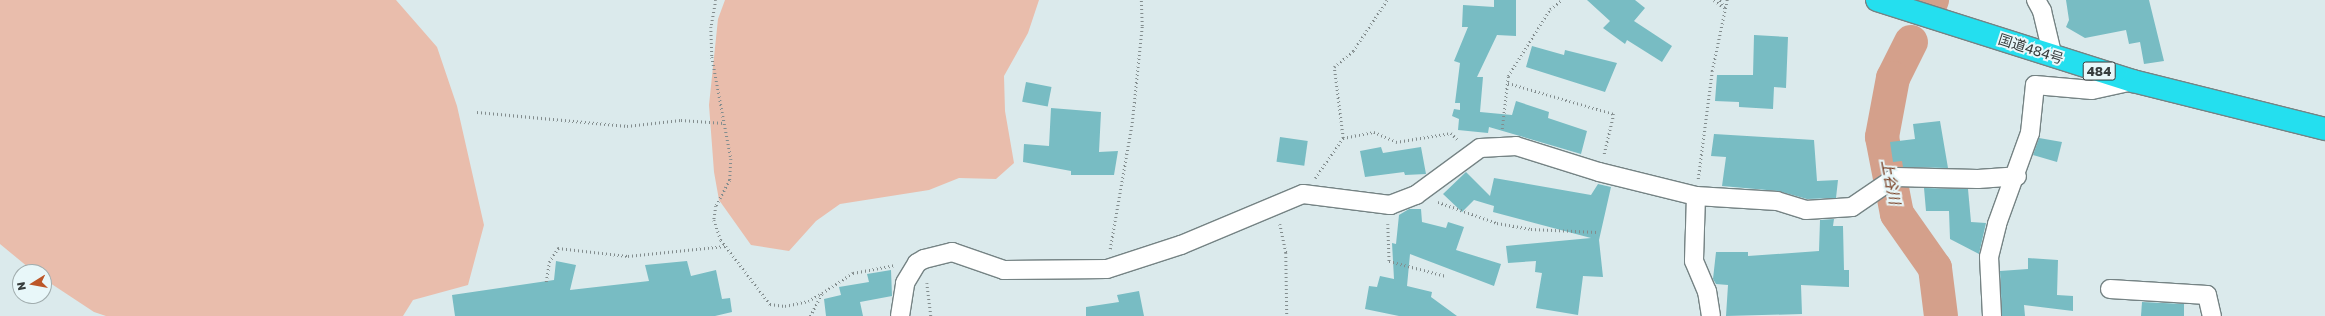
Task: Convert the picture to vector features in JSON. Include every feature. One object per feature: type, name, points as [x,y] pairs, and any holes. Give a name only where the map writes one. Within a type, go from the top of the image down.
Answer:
[{"type":"highway","name":"国道484号","points":[[1877,0],[2053,57],[2133,81],[2325,129]]},
{"type":"street","points":[[2036,0],[2042,11],[2053,57]]},
{"type":"street","points":[[1992,316],[1989,257],[1997,224],[2017,176],[2030,133],[2035,85],[2092,90],[2133,81]]},
{"type":"street","points":[[900,316],[905,283],[920,261],[952,252],[1004,270],[1107,270],[1276,208],[1303,194],[1390,205],[1416,195],[1480,148],[1516,146],[1599,172],[1696,196],[1777,201],[1806,210],[1852,207],[1896,177],[1978,179],[2017,176]]},
{"type":"street","points":[[1696,196],[1694,261],[1707,291],[1711,316]]},
{"type":"street","points":[[2110,289],[2207,295],[2212,316]]},
{"type":"path","points":[[716,0],[711,27],[712,57],[730,159],[730,180],[716,206],[714,220],[726,246],[770,304],[785,306],[808,301],[853,273],[881,265],[920,261],[931,316]]},
{"type":"path","points":[[1107,270],[1132,123],[1142,26],[1141,0]]},
{"type":"path","points":[[1303,194],[1343,138],[1334,67],[1353,51],[1387,0]]},
{"type":"path","points":[[1499,147],[1508,76],[1550,9],[1562,0]]},
{"type":"path","points":[[1714,0],[1725,8]]},
{"type":"path","points":[[1719,0],[1725,8]]},
{"type":"path","points":[[1696,196],[1712,71],[1727,0]]},
{"type":"path","points":[[1508,83],[1614,114],[1599,172]]},
{"type":"path","points":[[478,112],[626,126],[681,120],[724,123]]},
{"type":"path","points":[[1343,138],[1374,132],[1396,142],[1451,133],[1471,155]]},
{"type":"path","points":[[1416,195],[1497,223],[1531,229],[1597,232]]},
{"type":"path","points":[[1390,205],[1390,261],[1446,276]]},
{"type":"path","points":[[1276,208],[1286,253],[1287,316]]},
{"type":"path","points":[[546,282],[548,262],[558,248],[628,256],[726,246]]},
{"type":"path","points":[[810,316],[822,293]]},
{"type":"shaded area","points":[[0,0],[396,0],[437,47],[457,106],[484,225],[468,285],[413,300],[403,316],[106,316],[94,312],[52,284],[52,264],[24,264],[0,244]]},
{"type":"shaded area","points":[[725,0],[1039,0],[1028,33],[1004,76],[1005,111],[1014,163],[996,179],[959,178],[929,190],[840,204],[816,221],[789,251],[751,245],[719,200],[714,172],[709,105],[718,19]]},
{"type":"building","points":[[1494,0],[1516,0],[1516,36],[1497,35],[1477,77],[1483,77],[1480,112],[1512,115],[1516,101],[1549,112],[1548,118],[1587,131],[1581,154],[1489,127],[1488,133],[1458,130],[1459,119],[1452,116],[1454,109],[1460,110],[1460,103],[1455,103],[1460,63],[1454,61],[1468,27],[1462,27],[1463,5],[1494,7]]},
{"type":"building","points":[[1587,0],[1635,0],[1645,8],[1634,21],[1672,46],[1662,62],[1627,40],[1625,44],[1603,28],[1610,21]]},
{"type":"building","points":[[2066,0],[2149,0],[2164,61],[2144,64],[2140,42],[2129,44],[2126,30],[2085,38],[2066,27],[2069,20]]},
{"type":"building","points":[[1754,35],[1788,37],[1786,88],[1774,87],[1773,109],[1739,107],[1739,102],[1715,101],[1717,75],[1753,75]]},
{"type":"building","points":[[1532,46],[1564,55],[1565,50],[1617,63],[1605,92],[1526,67]]},
{"type":"building","points":[[1026,82],[1052,87],[1048,107],[1022,102]]},
{"type":"building","points":[[1051,108],[1101,112],[1099,152],[1118,151],[1114,175],[1071,175],[1071,171],[1023,162],[1024,144],[1049,146]]},
{"type":"building","points":[[1940,121],[1948,168],[1903,167],[1902,161],[1893,162],[1890,142],[1915,139],[1913,124]]},
{"type":"building","points":[[1714,134],[1814,140],[1817,181],[1838,180],[1836,198],[1807,199],[1778,191],[1722,186],[1726,157],[1711,156]]},
{"type":"building","points":[[1280,137],[1308,141],[1304,166],[1277,162]]},
{"type":"building","points":[[2039,138],[2062,142],[2057,162],[2033,155]]},
{"type":"building","points":[[1381,147],[1383,153],[1421,147],[1426,174],[1405,175],[1404,172],[1365,177],[1360,151]]},
{"type":"building","points":[[1466,172],[1490,196],[1494,178],[1591,195],[1598,184],[1611,187],[1599,240],[1603,277],[1583,276],[1578,315],[1536,308],[1542,273],[1535,272],[1536,261],[1508,263],[1506,246],[1591,238],[1493,212],[1494,206],[1474,200],[1462,212],[1443,194]]},
{"type":"building","points":[[1924,188],[1968,189],[1971,222],[1986,223],[1979,254],[1950,239],[1949,211],[1926,211]]},
{"type":"building","points":[[1409,209],[1421,209],[1422,222],[1446,228],[1448,222],[1464,227],[1456,250],[1501,264],[1494,286],[1410,254],[1407,286],[1432,292],[1431,297],[1457,316],[1399,316],[1365,309],[1369,286],[1377,287],[1380,276],[1394,279],[1392,243],[1396,244],[1399,215]]},
{"type":"building","points":[[1834,219],[1833,226],[1843,226],[1844,270],[1849,270],[1849,287],[1801,285],[1802,314],[1726,316],[1728,285],[1716,284],[1713,279],[1716,252],[1748,252],[1748,256],[1819,251],[1820,220]]},
{"type":"building","points":[[2028,258],[2058,260],[2057,295],[2073,296],[2073,311],[2024,305],[2025,316],[2002,316],[2000,271],[2028,269]]},
{"type":"building","points":[[556,261],[576,265],[570,290],[649,281],[645,265],[687,261],[691,276],[716,270],[722,299],[730,298],[732,312],[715,316],[455,316],[452,295],[554,280]]},
{"type":"building","points":[[891,270],[892,296],[860,302],[863,316],[826,316],[824,299],[841,295],[839,287],[869,282],[867,274]]},
{"type":"building","points":[[1139,291],[1144,316],[1086,316],[1086,307],[1119,302],[1117,295]]},
{"type":"building","points":[[2142,302],[2184,304],[2184,316],[2141,316]]},
{"type":"waterway","name":"上谷川","points":[[1929,7],[1932,0]]},
{"type":"waterway","name":"上谷川","points":[[1911,42],[1893,78],[1882,137],[1897,214],[1935,268],[1941,316]]}]
